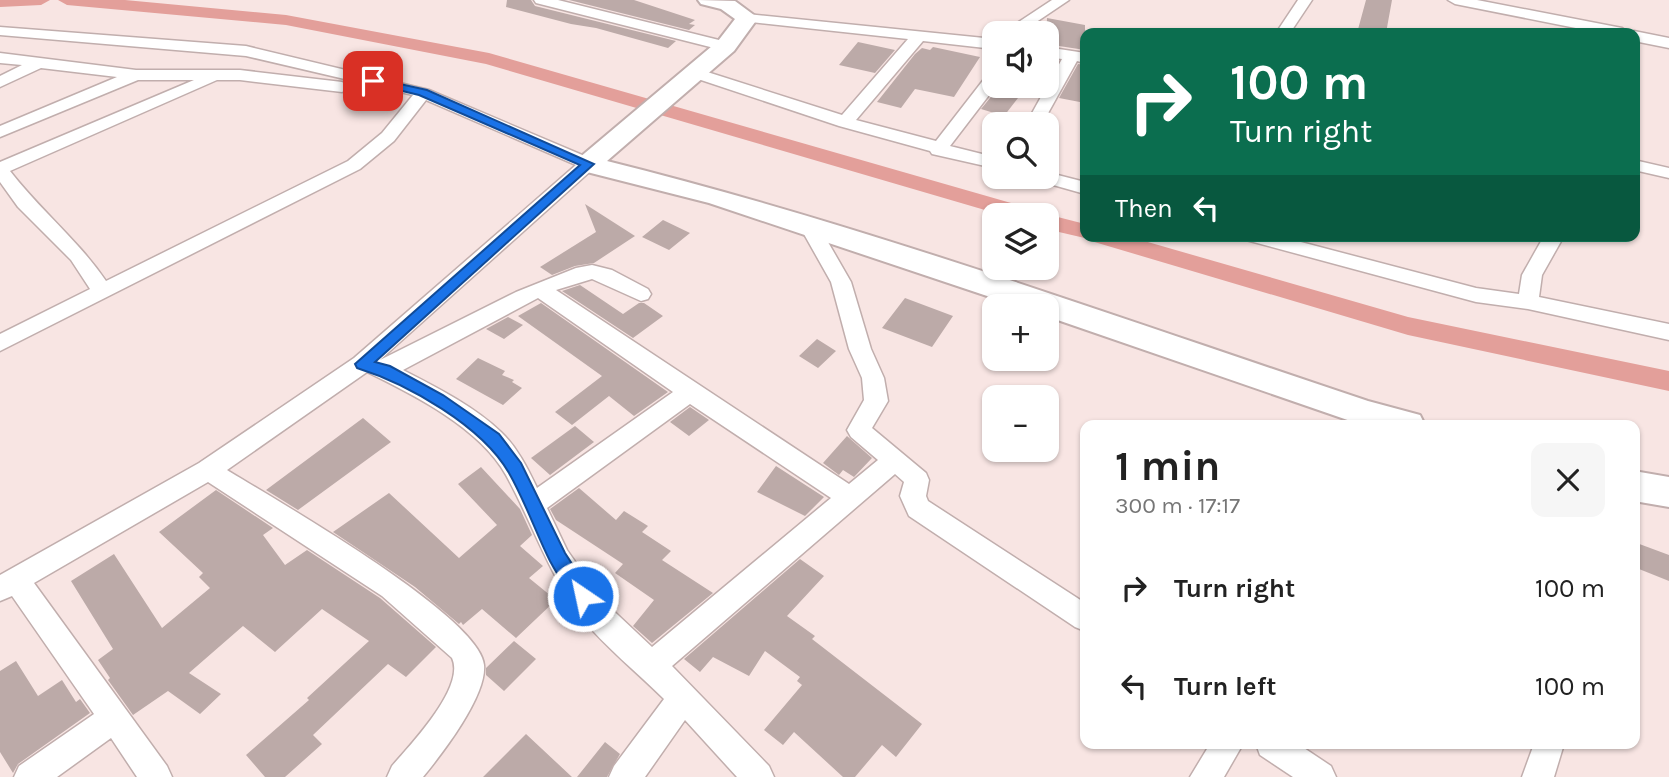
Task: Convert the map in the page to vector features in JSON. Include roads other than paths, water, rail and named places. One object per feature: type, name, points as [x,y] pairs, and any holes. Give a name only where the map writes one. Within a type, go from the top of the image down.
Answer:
[{"type":"street","points":[[541,0],[726,46]]},
{"type":"street","points":[[709,0],[728,5],[747,19],[982,43]]},
{"type":"street","points":[[1029,21],[1062,0]]},
{"type":"street","points":[[1286,28],[1305,0]]},
{"type":"street","points":[[1455,0],[1597,28]]},
{"type":"street","points":[[373,367],[588,164],[726,46],[747,19]]},
{"type":"street","points":[[0,31],[246,51],[423,93],[588,164],[719,197],[1364,419]]},
{"type":"street","points":[[845,122],[918,37]]},
{"type":"street","points":[[1640,37],[1669,43]]},
{"type":"street","points":[[1042,112],[1078,57],[1059,54]]},
{"type":"street","points":[[0,58],[136,75],[240,75],[346,88],[399,87]]},
{"type":"street","points":[[0,82],[39,63]]},
{"type":"street","points":[[0,132],[136,75]]},
{"type":"street","points":[[103,292],[78,255],[25,203],[0,170],[219,75]]},
{"type":"street","points":[[690,77],[982,160]]},
{"type":"street","points":[[938,149],[982,92]]},
{"type":"street","points":[[0,343],[354,165],[388,136],[423,93]]},
{"type":"street","points":[[1640,166],[1669,173]]},
{"type":"street","points":[[1059,181],[1080,187]]},
{"type":"street","points":[[810,227],[841,282],[860,349],[873,378],[876,401],[859,430],[894,461],[910,471],[917,480],[913,496],[918,508],[1080,615]]},
{"type":"street","points":[[1276,242],[1476,295],[1528,302],[1669,332]]},
{"type":"street","points":[[1528,302],[1532,275],[1551,242]]},
{"type":"street","points":[[156,777],[114,718],[8,585],[208,470],[373,367],[577,275],[595,272],[641,294]]},
{"type":"street","points":[[541,290],[851,498]]},
{"type":"street","points":[[373,367],[438,399],[493,439],[515,468],[558,558],[592,609],[682,697],[758,777]]},
{"type":"street","points":[[534,504],[690,392]]},
{"type":"street","points":[[650,667],[752,578],[894,461]]},
{"type":"street","points":[[208,470],[391,587],[463,649],[470,665],[464,690],[440,729],[403,777]]},
{"type":"street","points":[[1640,487],[1669,492]]},
{"type":"street","points":[[625,777],[652,744],[682,697]]},
{"type":"street","points":[[30,777],[114,718]]},
{"type":"street","points":[[1206,777],[1225,749]]},
{"type":"street","points":[[1278,749],[1320,777]]},
{"type":"street","points":[[1538,777],[1547,749]]},
{"type":"waterway","points":[[0,2],[41,0]]},
{"type":"waterway","points":[[67,0],[286,20],[489,59],[986,203]]},
{"type":"waterway","points":[[1059,225],[1080,231]]},
{"type":"waterway","points":[[1120,242],[1408,326],[1669,381]]}]
